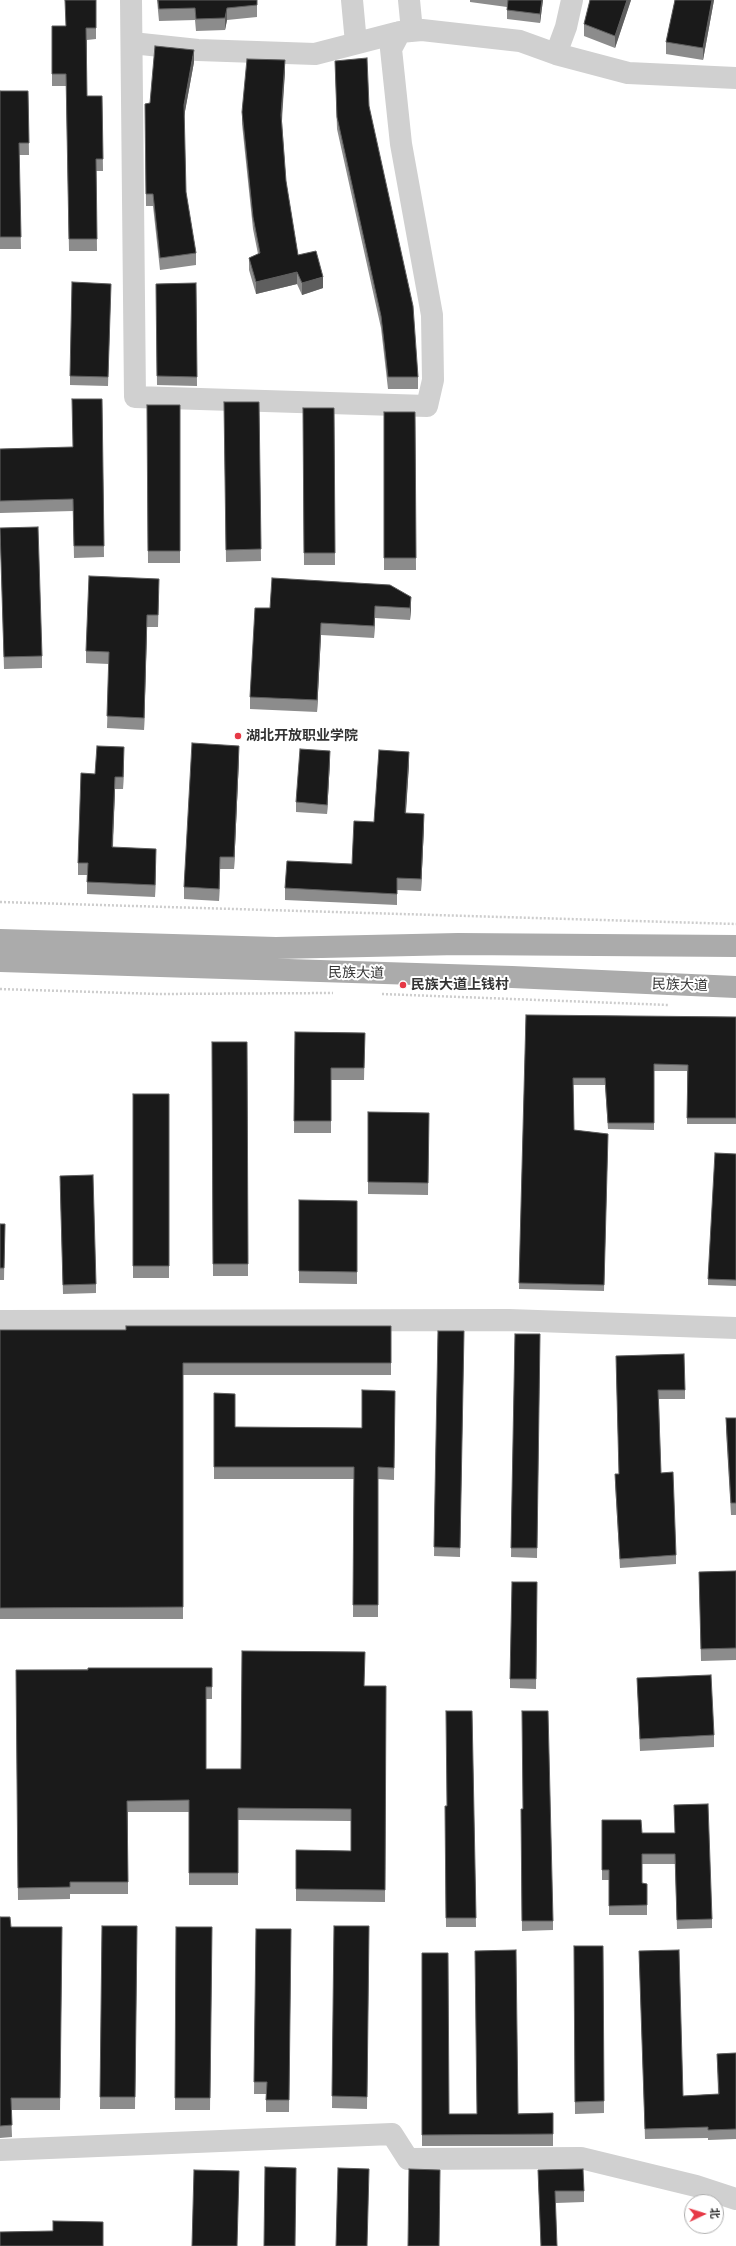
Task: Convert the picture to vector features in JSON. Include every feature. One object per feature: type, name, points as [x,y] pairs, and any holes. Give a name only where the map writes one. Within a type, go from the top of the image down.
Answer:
[{"type":"main road","name":"民族大道","points":[[0,940],[276,948],[458,944],[736,946]]},
{"type":"main road","name":"民族大道","points":[[0,961],[512,977],[736,987]]},
{"type":"street","points":[[131,0],[135,397],[427,406],[433,380],[432,315],[401,144],[391,49],[406,32],[409,0]]},
{"type":"street","points":[[352,0],[356,43]]},
{"type":"street","points":[[556,54],[566,27],[572,0]]},
{"type":"street","points":[[132,43],[198,50],[314,54],[356,43],[422,30],[520,41],[556,54],[628,73],[736,78]]},
{"type":"street","points":[[0,1321],[509,1320],[736,1328]]},
{"type":"street","points":[[0,2150],[392,2134],[408,2159],[581,2158],[696,2186],[736,2199]]},
{"type":"path","points":[[0,902],[736,924]]},
{"type":"path","points":[[0,989],[158,994],[336,993]]},
{"type":"path","points":[[375,994],[673,1006]]},
{"type":"building","points":[[65,0],[96,0],[96,28],[86,28],[87,96],[102,96],[103,159],[96,159],[97,239],[69,239],[66,74],[52,74],[52,26],[66,26]]},
{"type":"building","points":[[158,0],[257,0],[257,5],[227,8],[225,18],[196,19],[195,8],[159,9]]},
{"type":"building","points":[[508,0],[542,0],[540,14],[507,10]]},
{"type":"building","points":[[590,0],[627,0],[615,36],[584,24]]},
{"type":"building","points":[[675,0],[712,0],[703,48],[666,42]]},
{"type":"building","points":[[155,46],[194,50],[184,105],[186,192],[196,253],[160,258],[153,194],[146,194],[145,104],[150,103]]},
{"type":"building","points":[[367,58],[369,106],[413,306],[418,377],[388,377],[381,316],[337,117],[335,61]]},
{"type":"building","points":[[247,59],[285,60],[281,115],[286,181],[298,255],[316,251],[323,277],[302,283],[297,272],[256,282],[249,258],[260,253],[253,217],[242,112]]},
{"type":"building","points":[[0,91],[28,91],[29,143],[19,143],[21,237],[0,237]]},
{"type":"building","points":[[72,282],[111,284],[108,377],[70,376]]},
{"type":"building","points":[[196,283],[197,377],[157,376],[156,284]]},
{"type":"building","points":[[72,399],[102,399],[104,546],[74,546],[73,499],[0,501],[0,449],[73,447]]},
{"type":"building","points":[[224,402],[259,402],[261,549],[226,550]]},
{"type":"building","points":[[147,405],[180,405],[180,551],[148,551]]},
{"type":"building","points":[[303,408],[334,408],[335,553],[304,553]]},
{"type":"building","points":[[384,412],[415,412],[416,558],[384,558]]},
{"type":"building","points":[[38,527],[42,656],[4,657],[0,528]]},
{"type":"building","points":[[89,576],[159,579],[158,615],[147,615],[144,718],[107,716],[109,652],[86,651]]},
{"type":"building","points":[[272,578],[390,585],[411,597],[410,608],[375,606],[374,626],[321,623],[317,700],[250,697],[255,608],[270,608]]},
{"type":"building","points":[[192,743],[239,746],[234,857],[220,857],[219,889],[184,887]]},
{"type":"building","points":[[97,746],[124,747],[123,777],[115,777],[112,847],[156,849],[155,885],[87,882],[88,863],[78,863],[81,773],[95,774]]},
{"type":"building","points":[[300,749],[330,751],[327,805],[296,802]]},
{"type":"building","points":[[379,750],[409,752],[405,813],[424,814],[421,879],[397,878],[397,894],[285,888],[287,861],[352,864],[354,821],[374,822]]},
{"type":"building","points":[[526,1015],[736,1017],[736,1118],[687,1118],[688,1065],[654,1064],[654,1123],[608,1123],[605,1078],[573,1078],[574,1130],[608,1134],[604,1285],[519,1283]]},
{"type":"building","points":[[295,1032],[365,1033],[364,1068],[331,1068],[331,1121],[294,1121]]},
{"type":"building","points":[[212,1042],[247,1042],[248,1264],[213,1264]]},
{"type":"building","points":[[133,1094],[169,1094],[169,1266],[133,1266]]},
{"type":"building","points":[[368,1112],[429,1113],[428,1183],[368,1182]]},
{"type":"building","points":[[715,1153],[736,1154],[736,1280],[708,1279]]},
{"type":"building","points":[[93,1175],[96,1284],[63,1285],[60,1176]]},
{"type":"building","points":[[299,1200],[357,1201],[357,1272],[299,1271]]},
{"type":"building","points":[[0,1224],[5,1224],[4,1268],[0,1268]]},
{"type":"building","points":[[126,1326],[391,1326],[391,1363],[183,1363],[183,1607],[0,1608],[0,1330],[126,1330]]},
{"type":"building","points":[[438,1331],[464,1331],[460,1548],[434,1547]]},
{"type":"building","points":[[515,1334],[540,1334],[537,1548],[511,1548]]},
{"type":"building","points":[[684,1354],[685,1390],[658,1390],[661,1473],[673,1472],[676,1555],[620,1559],[615,1474],[619,1474],[616,1356]]},
{"type":"building","points":[[362,1390],[395,1391],[394,1468],[378,1467],[378,1605],[353,1605],[354,1467],[214,1467],[214,1393],[235,1394],[235,1427],[362,1428]]},
{"type":"building","points":[[726,1418],[736,1418],[736,1503],[731,1503]]},
{"type":"building","points":[[736,1571],[736,1648],[701,1649],[699,1572]]},
{"type":"building","points":[[512,1582],[537,1582],[536,1679],[510,1679]]},
{"type":"building","points":[[242,1651],[365,1652],[364,1686],[386,1686],[385,1890],[296,1889],[296,1850],[351,1851],[351,1809],[238,1808],[238,1873],[189,1873],[189,1800],[127,1801],[128,1882],[70,1882],[70,1887],[18,1888],[16,1670],[88,1670],[88,1668],[212,1668],[212,1687],[206,1687],[206,1769],[241,1769]]},
{"type":"building","points":[[711,1675],[714,1735],[640,1739],[637,1678]]},
{"type":"building","points":[[446,1711],[472,1711],[476,1918],[446,1918]]},
{"type":"building","points":[[522,1711],[548,1711],[553,1921],[522,1921]]},
{"type":"building","points":[[708,1804],[712,1919],[677,1920],[675,1854],[642,1854],[642,1883],[647,1884],[647,1905],[609,1906],[609,1870],[602,1870],[602,1820],[641,1820],[642,1833],[675,1833],[674,1805]]},
{"type":"building","points":[[0,1917],[10,1917],[11,1927],[62,1927],[60,2098],[11,2098],[12,2125],[0,2126]]},
{"type":"building","points":[[102,1926],[137,1926],[135,2097],[100,2097]]},
{"type":"building","points":[[334,1926],[369,1926],[367,2097],[332,2096]]},
{"type":"building","points":[[176,1927],[212,1927],[210,2098],[175,2098]]},
{"type":"building","points":[[256,1929],[291,1929],[289,2100],[266,2100],[267,2082],[254,2082]]},
{"type":"building","points":[[574,1946],[603,1946],[604,2101],[575,2102]]},
{"type":"building","points":[[516,1950],[518,2114],[553,2113],[553,2134],[422,2135],[422,1953],[448,1953],[449,2114],[477,2114],[475,1951]]},
{"type":"building","points":[[679,1950],[683,2096],[719,2094],[717,2054],[736,2053],[736,2129],[708,2130],[708,2127],[645,2129],[639,1951]]},
{"type":"building","points":[[265,2167],[296,2168],[295,2246],[264,2246]]},
{"type":"building","points":[[338,2168],[369,2169],[367,2246],[336,2246]]},
{"type":"building","points":[[409,2169],[440,2170],[439,2246],[408,2246]]},
{"type":"building","points":[[583,2169],[584,2191],[555,2191],[557,2246],[541,2246],[538,2170]]},
{"type":"building","points":[[194,2170],[239,2171],[237,2246],[192,2246]]},
{"type":"building","points":[[53,2221],[103,2222],[103,2246],[0,2246],[0,2232],[53,2231]]},
{"type":"place","name":"湖北开放职业学院","points":[[238,736]]},
{"type":"place","name":"民族大道上钱村","points":[[403,985]]}]
